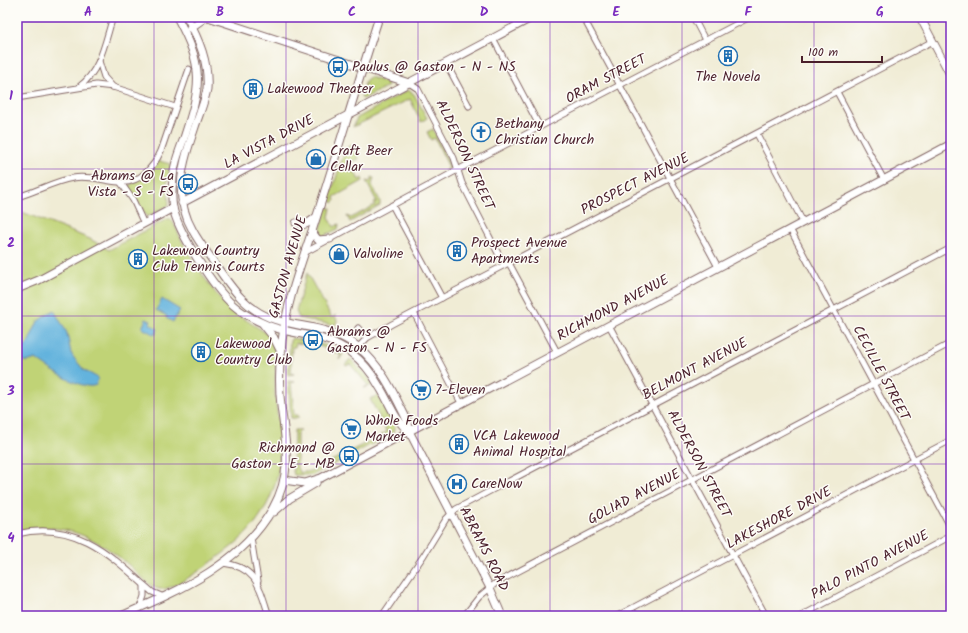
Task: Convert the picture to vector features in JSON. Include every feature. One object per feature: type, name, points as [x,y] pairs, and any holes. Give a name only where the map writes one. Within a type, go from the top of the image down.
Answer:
[{"type":"street","points":[[79,86],[92,74],[99,60],[113,17]]},
{"type":"street","name":"ABRAMS ROAD","points":[[177,17],[192,46],[198,73],[198,90],[194,108],[174,166],[172,186],[173,208],[188,242],[212,278],[234,306],[246,315],[261,323],[284,330],[324,338],[336,343],[352,354],[370,373],[400,425],[408,431],[490,588],[502,616]]},
{"type":"street","name":"ABRAMS ROAD","points":[[187,17],[201,45],[207,74],[206,96],[182,171],[182,203],[195,235],[238,296],[251,308],[269,317],[331,332],[358,347],[381,372],[408,422],[408,431]]},
{"type":"street","points":[[184,31],[207,17]]},
{"type":"street","name":"ALDERSON STREET","points":[[207,17],[409,83],[418,89],[454,158],[462,183],[557,352]]},
{"type":"street","name":"GASTON AVENUE","points":[[121,616],[193,583],[223,563],[251,538],[266,519],[278,498],[287,464],[287,440],[281,406],[280,380],[284,330],[304,253],[350,114],[362,68],[379,17]]},
{"type":"street","name":"LA VISTA DRIVE","points":[[17,289],[39,280],[533,17]]},
{"type":"street","points":[[583,17],[718,267]]},
{"type":"street","points":[[693,17],[705,40]]},
{"type":"street","name":"ORAM STREET","points":[[304,253],[458,170],[750,17]]},
{"type":"street","points":[[922,18],[951,76]]},
{"type":"street","points":[[493,38],[540,127]]},
{"type":"street","name":"PROSPECT AVENUE","points":[[352,354],[367,338],[933,42]]},
{"type":"street","points":[[192,46],[198,52],[200,58],[202,89],[206,96]]},
{"type":"street","points":[[99,60],[104,77],[113,87]]},
{"type":"street","points":[[446,63],[469,106]]},
{"type":"street","points":[[17,197],[71,178],[92,177],[121,183],[141,176],[156,162],[161,152],[189,69]]},
{"type":"street","points":[[17,98],[79,86],[96,85],[113,87],[175,107]]},
{"type":"street","points":[[837,92],[884,180]]},
{"type":"street","points":[[757,134],[803,222]]},
{"type":"street","name":"RICHMOND AVENUE","points":[[284,480],[305,483],[322,478],[951,144]]},
{"type":"street","points":[[121,183],[133,200],[144,224]]},
{"type":"street","points":[[392,205],[442,298]]},
{"type":"street","points":[[296,223],[306,225],[315,218]]},
{"type":"street","name":"CECILLE STREET","points":[[790,229],[951,528]]},
{"type":"street","points":[[312,232],[318,240],[330,239]]},
{"type":"street","name":"BELMONT AVENUE","points":[[451,513],[494,488],[951,248]]},
{"type":"street","points":[[212,278],[221,272]]},
{"type":"street","points":[[414,313],[461,403]]},
{"type":"street","points":[[261,323],[274,338],[281,353]]},
{"type":"street","name":"ALDERSON STREET","points":[[609,325],[766,616]]},
{"type":"street","points":[[358,328],[367,338]]},
{"type":"street","name":"GOLIAD AVENUE","points":[[464,616],[479,597],[490,588],[951,343]]},
{"type":"street","name":"LAKESHORE DRIVE","points":[[617,616],[951,440]]},
{"type":"street","points":[[266,519],[286,501],[322,478]]},
{"type":"street","points":[[382,616],[451,513]]},
{"type":"street","points":[[17,534],[49,531],[76,537],[106,551],[152,592],[164,597]]},
{"type":"street","name":"PALO PINTO AVENUE","points":[[801,616],[951,536]]},
{"type":"street","points":[[251,538],[258,581],[269,616]]},
{"type":"street","points":[[223,563],[242,568],[258,581]]},
{"type":"street","points":[[140,608],[144,596],[144,585]]},
{"type":"green space","points":[[370,77],[387,83],[388,86],[363,99],[361,96],[366,80]]},
{"type":"green space","points":[[408,90],[414,94],[427,118],[421,122],[410,99],[353,127],[357,118]]},
{"type":"green space","points":[[433,129],[451,168],[446,172],[445,170],[449,168],[435,138],[431,140],[427,132]]},
{"type":"green space","points":[[352,145],[359,159],[349,162],[347,168],[350,172],[355,172],[359,180],[362,178],[363,181],[334,197],[335,201],[333,203],[329,199],[346,148]]},
{"type":"green space","points":[[159,161],[171,164],[167,182],[169,205],[147,217],[129,189],[130,185],[142,177]]},
{"type":"green space","points":[[372,177],[374,178],[372,185],[380,201],[380,205],[350,222],[347,216],[351,218],[375,205],[374,203],[377,202],[366,181],[370,182]]},
{"type":"green space","points":[[327,208],[331,208],[329,217],[334,227],[339,224],[338,229],[321,237],[321,227]]},
{"type":"green space","points":[[17,210],[90,239],[109,250],[167,219],[171,219],[182,241],[221,300],[231,310],[271,337],[276,357],[275,394],[280,430],[280,452],[279,468],[270,498],[254,525],[243,537],[206,566],[185,580],[166,589],[155,588],[107,548],[79,534],[50,528],[34,528],[17,531]]},
{"type":"green space","points":[[307,273],[332,318],[335,315],[337,321],[336,324],[332,325],[299,318],[296,311]]},
{"type":"green space","points":[[292,338],[329,346],[343,354],[339,360],[341,355],[319,346],[296,343],[295,347],[292,347],[291,373],[294,374],[288,375],[290,341]]},
{"type":"green space","points":[[350,359],[367,375],[373,385],[364,388],[368,385],[350,364],[347,366],[345,365]]},
{"type":"green space","points":[[288,381],[295,382],[291,382],[294,415],[298,415],[298,418],[291,418]]},
{"type":"green space","points":[[378,395],[395,426],[393,433],[313,475],[294,475],[294,430],[301,430],[297,433],[297,468],[300,473],[314,470],[387,432],[370,399]]},
{"type":"water","points":[[162,299],[180,310],[173,322],[166,318],[167,316],[156,310]]},
{"type":"water","points":[[54,310],[67,333],[71,353],[84,370],[98,378],[96,385],[90,386],[74,382],[56,373],[36,359],[27,362],[21,360],[19,354],[28,343],[38,321]]},
{"type":"water","points":[[146,319],[151,321],[150,324],[158,329],[155,335],[142,328]]},
{"type":"place","name":"The Novela","points":[[728,56]]},
{"type":"place","name":"Paulus @ Gaston - N - NS","points":[[338,67]]},
{"type":"place","name":"Lakewood Theater","points":[[253,89]]},
{"type":"place","name":"Bethany Christian Church","points":[[481,132]]},
{"type":"place","name":"Craft Beer Cellar","points":[[316,159]]},
{"type":"place","name":"Abrams @ La Vista - S - FS","points":[[188,184]]},
{"type":"place","name":"Prospect Avenue Apartments","points":[[457,251]]},
{"type":"place","name":"Valvoline","points":[[339,254]]},
{"type":"place","name":"Lakewood Country Club Tennis Courts","points":[[138,259]]},
{"type":"place","name":"Abrams @ Gaston - N - FS","points":[[313,340]]},
{"type":"place","name":"Lakewood Country Club","points":[[201,352]]},
{"type":"place","name":"7-Eleven","points":[[421,390]]},
{"type":"place","name":"Whole Foods Market","points":[[351,429]]},
{"type":"place","name":"VCA Lakewood Animal Hospital","points":[[459,444]]},
{"type":"place","name":"Richmond @ Gaston - E - MB","points":[[349,456]]},
{"type":"place","name":"CareNow","points":[[457,484]]}]
